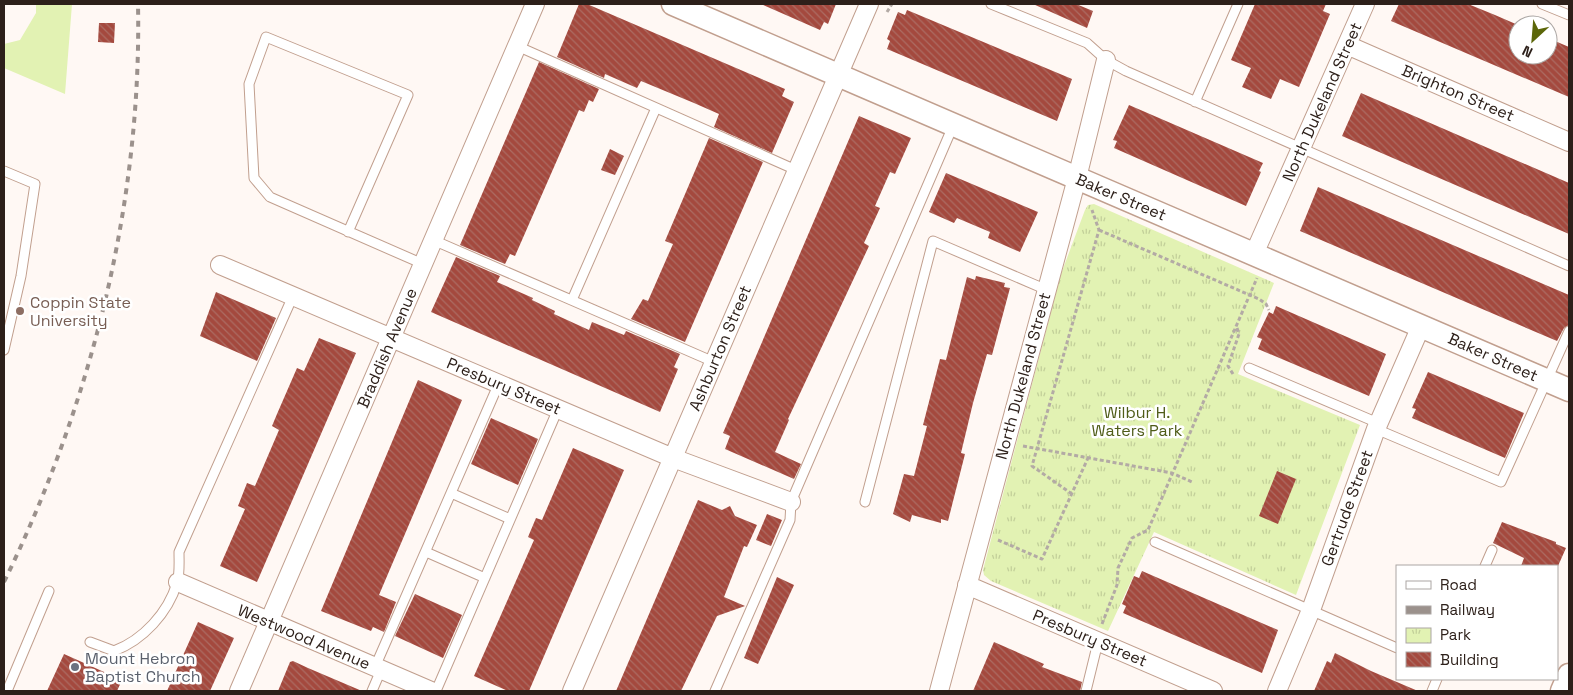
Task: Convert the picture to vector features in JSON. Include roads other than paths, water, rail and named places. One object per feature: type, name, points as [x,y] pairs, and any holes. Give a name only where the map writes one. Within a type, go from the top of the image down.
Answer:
[{"type":"street","name":"Braddish Avenue","points":[[239,691],[535,4]]},
{"type":"street","name":"Baker Street","points":[[673,4],[1569,390]]},
{"type":"street","name":"Ashburton Street","points":[[572,691],[868,4]]},
{"type":"street","name":"North Dukeland Street","points":[[1254,254],[1365,4]]},
{"type":"street","name":"Brighton Street","points":[[1347,45],[1569,142]]},
{"type":"street","name":"North Dukeland Street","points":[[938,691],[1077,178],[1106,60]]},
{"type":"street","name":"Presbury Street","points":[[220,265],[673,458],[791,502]]},
{"type":"street","name":"Gertrude Street","points":[[1277,691],[1311,610],[1377,426],[1421,326]]},
{"type":"street","name":"Westwood Avenue","points":[[178,582],[431,691]]},
{"type":"street","name":"Presbury Street","points":[[967,585],[1213,691]]},
{"type":"street","points":[[1562,691],[1569,675]]},
{"type":"lane","points":[[991,4],[1087,44],[1106,60],[1195,102],[1569,266]]},
{"type":"lane","points":[[1195,102],[1238,4]]},
{"type":"lane","points":[[1542,4],[1569,16]]},
{"type":"lane","points":[[348,232],[408,95],[266,37],[249,84],[254,178],[270,197],[348,232],[423,264]]},
{"type":"lane","points":[[517,46],[796,170]]},
{"type":"lane","points":[[572,300],[656,108]]},
{"type":"lane","points":[[715,691],[790,520],[791,502],[953,125]]},
{"type":"lane","points":[[4,171],[35,184],[21,276],[4,350]]},
{"type":"lane","points":[[433,240],[714,362]]},
{"type":"lane","points":[[865,502],[933,241],[1047,290]]},
{"type":"lane","points":[[90,642],[114,651],[122,648],[149,628],[168,606],[178,582],[179,552],[293,296]]},
{"type":"lane","points":[[1249,368],[1501,482],[1569,331]]},
{"type":"lane","points":[[372,691],[378,669],[426,552],[499,384]]},
{"type":"lane","points":[[436,691],[558,408]]},
{"type":"lane","points":[[451,493],[510,518]]},
{"type":"lane","points":[[1155,542],[1396,648]]},
{"type":"lane","points":[[1485,565],[1492,550]]},
{"type":"lane","points":[[426,552],[485,578]]},
{"type":"lane","points":[[7,691],[49,591]]},
{"type":"lane","points":[[1086,691],[1098,642]]},
{"type":"railway","points":[[4,582],[35,514],[62,445],[86,373],[105,301],[120,227],[131,153],[137,79],[138,4]]},
{"type":"place","name":"Coppin State University","points":[[20,311]]},
{"type":"place","name":"Mount Hebron Baptist Church","points":[[75,667]]},
{"type":"park label","name":"Wilbur H. Waters Park","points":[[1137,421]]}]
